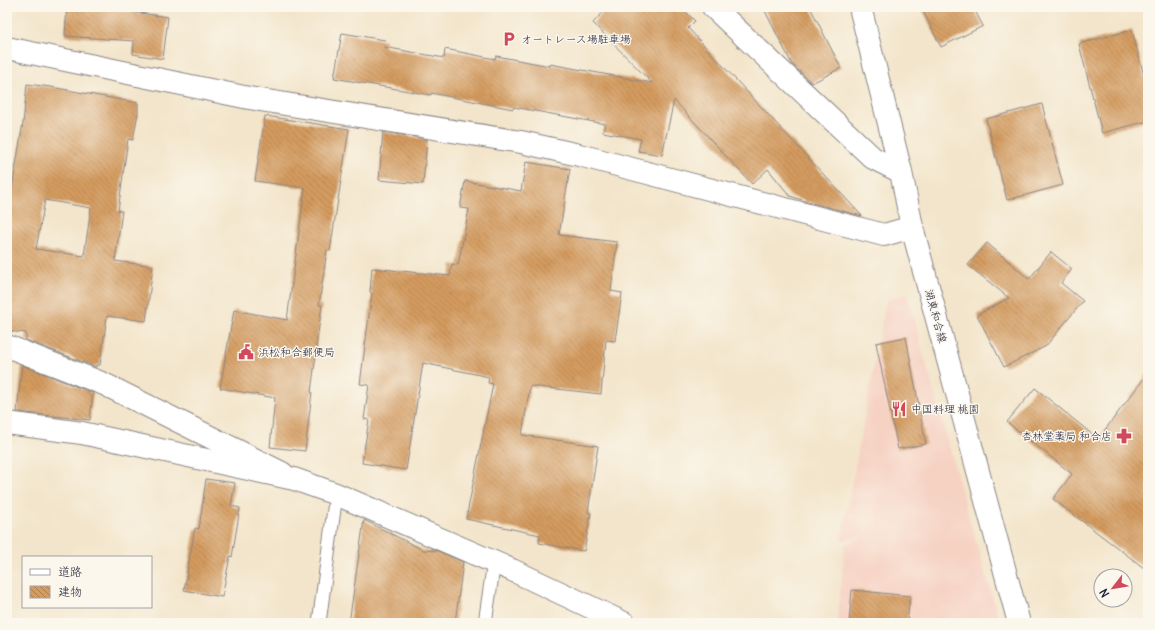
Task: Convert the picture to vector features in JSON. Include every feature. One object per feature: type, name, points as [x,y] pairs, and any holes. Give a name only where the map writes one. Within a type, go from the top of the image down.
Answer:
[{"type":"street","points":[[713,7],[873,158],[901,172]]},
{"type":"street","name":"湖東和合線","points":[[860,7],[901,172],[912,227],[1019,623]]},
{"type":"street","points":[[7,48],[249,98],[528,144],[579,155],[884,235],[912,227]]},
{"type":"street","points":[[7,346],[104,384],[294,479],[336,494],[494,562],[624,623]]},
{"type":"street","points":[[7,423],[82,433],[294,479]]},
{"type":"lane","points":[[319,623],[336,494]]},
{"type":"lane","points":[[485,623],[494,562]]},
{"type":"shaded area","points":[[907,294],[967,511],[1000,623],[837,623],[845,545],[866,534],[841,541],[886,301]]},
{"type":"building","points":[[67,7],[111,7],[111,9],[168,17],[163,59],[133,54],[134,41],[65,36]]},
{"type":"building","points":[[608,7],[681,7],[695,21],[688,28],[862,216],[790,196],[768,169],[752,184],[674,100],[662,155],[638,151],[641,139],[603,132],[605,124],[514,107],[513,109],[431,93],[431,95],[334,78],[342,33],[385,40],[384,47],[444,58],[445,49],[495,59],[496,56],[550,66],[550,64],[652,83],[593,23]]},
{"type":"building","points":[[763,7],[810,7],[841,68],[812,83],[792,64]]},
{"type":"building","points":[[921,7],[973,7],[983,26],[941,47]]},
{"type":"building","points":[[1132,30],[1148,91],[1148,121],[1102,133],[1079,44]]},
{"type":"building","points":[[27,84],[138,103],[138,113],[133,140],[128,139],[118,211],[122,211],[115,261],[153,266],[146,321],[107,316],[100,365],[96,365],[96,367],[26,340],[26,333],[7,331],[7,219],[23,123]],"holes":[[[45,200],[91,208],[84,256],[36,249]]]},
{"type":"building","points":[[1042,104],[1063,185],[1007,200],[986,119]]},
{"type":"building","points":[[265,116],[349,129],[330,251],[327,250],[319,305],[322,305],[305,451],[270,447],[275,398],[220,388],[234,310],[287,320],[305,188],[255,181]]},
{"type":"building","points":[[383,132],[427,139],[423,184],[379,180]]},
{"type":"building","points":[[526,162],[570,169],[559,235],[617,242],[611,291],[622,293],[615,341],[606,340],[601,394],[530,386],[522,435],[598,446],[588,512],[591,513],[584,551],[539,543],[540,535],[466,519],[493,384],[488,383],[489,377],[423,363],[406,470],[362,463],[369,420],[364,419],[369,385],[360,384],[372,293],[370,292],[372,268],[450,276],[452,264],[458,265],[469,209],[460,208],[465,181],[521,191]]},
{"type":"building","points":[[987,243],[1029,279],[1051,252],[1072,269],[1061,283],[1083,301],[1045,347],[1004,367],[977,315],[1009,298],[968,265]]},
{"type":"building","points":[[906,337],[926,444],[898,449],[876,343]]},
{"type":"building","points":[[22,365],[93,393],[90,420],[17,412]]},
{"type":"building","name":"杏林堂薬局 和合店","points":[[1148,373],[1148,571],[1053,499],[1072,474],[1007,422],[1035,388],[1098,439]]},
{"type":"building","points":[[206,479],[235,483],[231,506],[240,508],[232,557],[230,556],[222,597],[184,590],[195,528],[199,529]]},
{"type":"building","points":[[364,520],[423,550],[438,551],[463,562],[455,623],[349,623]]},
{"type":"building","points":[[852,590],[910,596],[907,623],[849,623]]},
{"type":"place","name":"オートレース場駐車場","points":[[509,39]]},
{"type":"place","name":"浜松和合郵便局","points":[[246,352]]},
{"type":"place","name":"中国料理 桃園","points":[[899,409]]},
{"type":"place","name":"杏林堂薬局 和合店","points":[[1124,436]]}]
